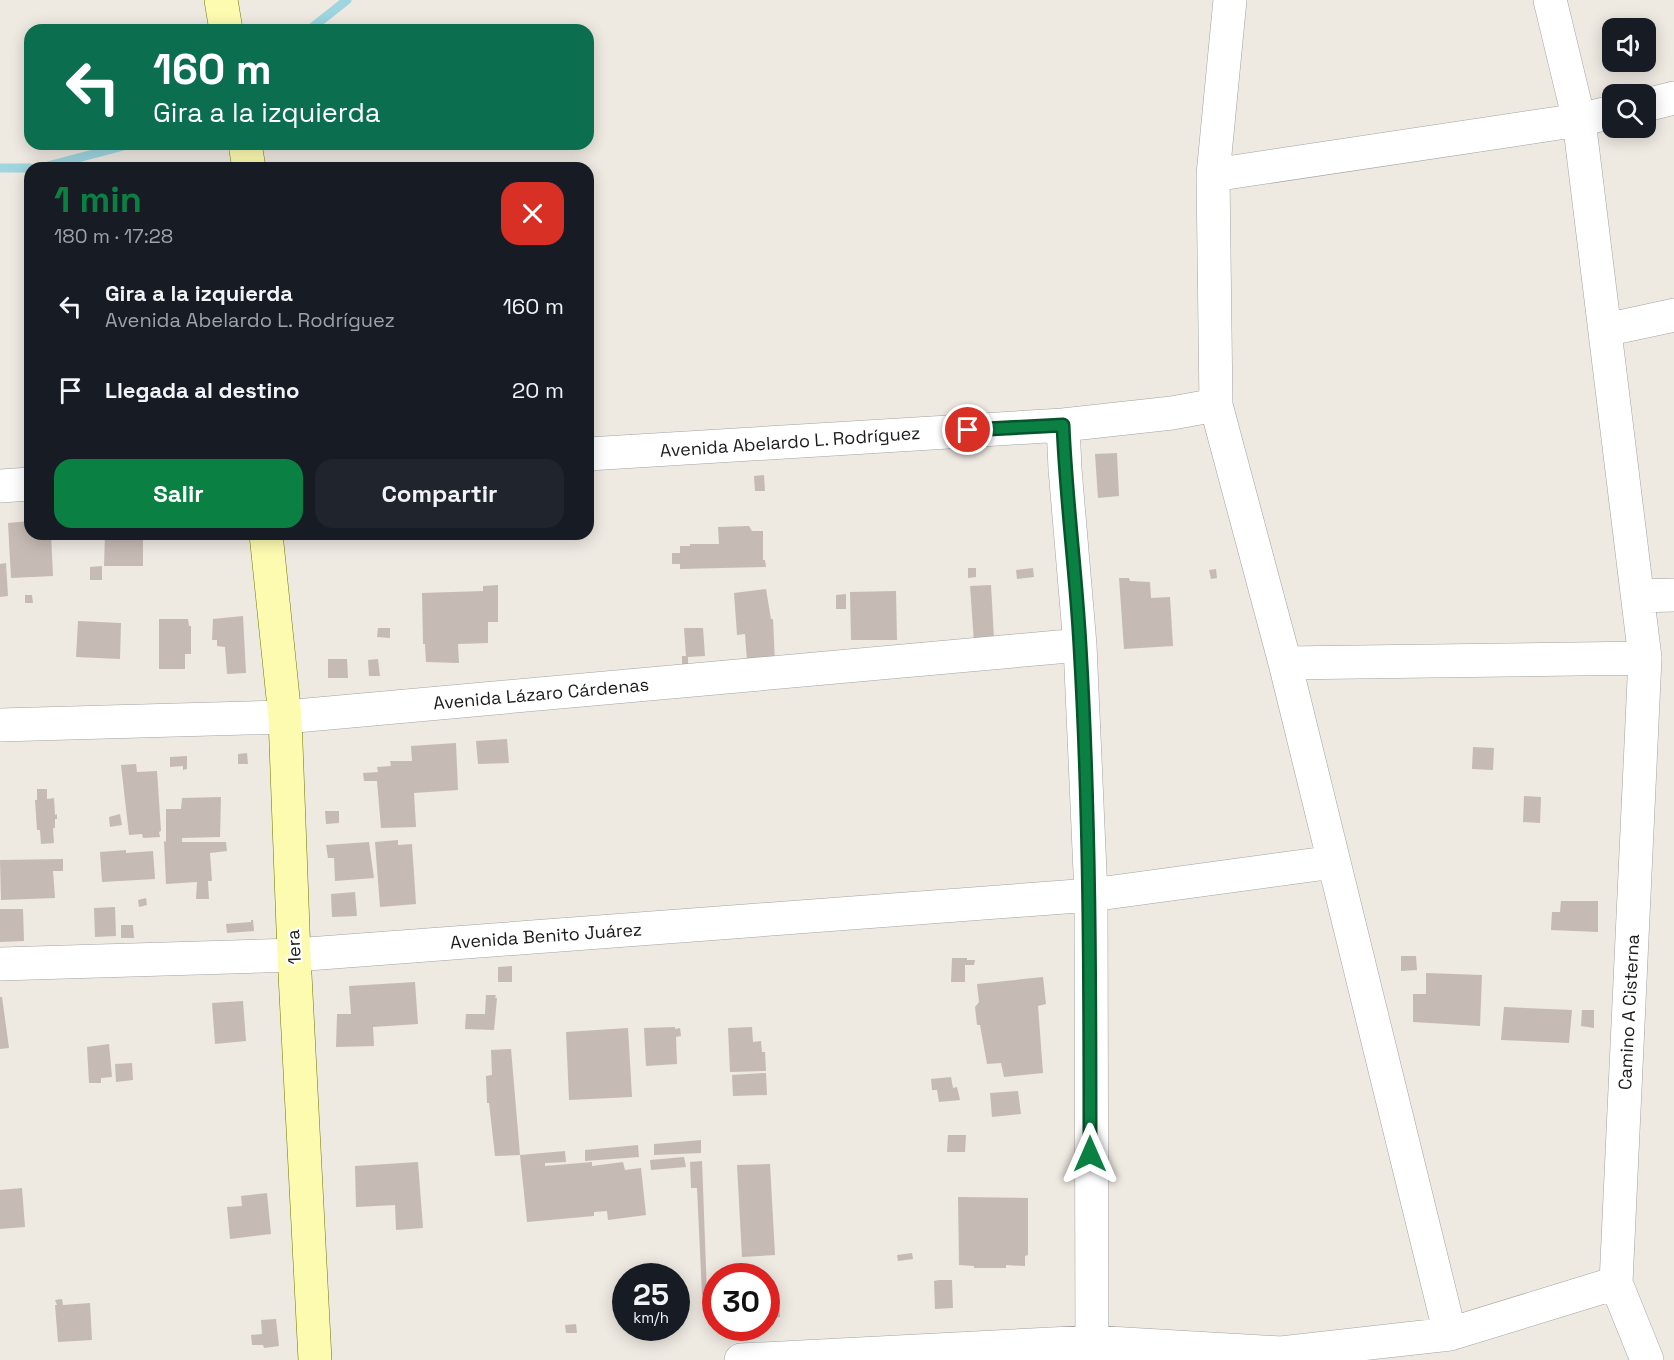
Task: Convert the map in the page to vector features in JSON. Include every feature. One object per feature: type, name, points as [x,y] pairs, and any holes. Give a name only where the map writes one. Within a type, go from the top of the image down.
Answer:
[{"type":"main road","points":[[221,0],[225,24]]},
{"type":"main road","name":"1era","points":[[267,540],[285,717],[294,956],[315,1360]]},
{"type":"street","points":[[1230,0],[1213,175],[1216,405],[1285,663],[1450,1334]]},
{"type":"street","name":"Camino A Cisterna","points":[[1550,0],[1579,120],[1645,658],[1616,1283],[1647,1360]]},
{"type":"street","points":[[1656,103],[1674,99]]},
{"type":"street","points":[[1213,175],[1579,120],[1602,114]]},
{"type":"street","points":[[1605,330],[1674,315]]},
{"type":"street","name":"Avenida Abelardo L. Rodríguez","points":[[594,454],[1063,425],[1172,413],[1216,405]]},
{"type":"street","points":[[1063,425],[1080,645],[1090,895],[1091,1351]]},
{"type":"street","points":[[0,486],[24,484]]},
{"type":"street","points":[[1638,596],[1674,595]]},
{"type":"street","name":"Avenida Lázaro Cárdenas","points":[[0,725],[285,717],[1080,645]]},
{"type":"street","points":[[1285,663],[1645,658]]},
{"type":"street","name":"Avenida Benito Juárez","points":[[0,964],[294,956],[1090,895],[1334,862]]},
{"type":"street","points":[[741,1360],[1091,1351],[1281,1353],[1450,1334],[1616,1283]]},
{"type":"building","points":[[1117,453],[1119,496],[1098,498],[1095,454]]},
{"type":"building","points":[[764,475],[765,491],[755,491],[754,476]]},
{"type":"building","points":[[24,522],[24,540],[51,540],[53,576],[11,578],[8,523]]},
{"type":"building","points":[[749,526],[752,531],[763,531],[763,560],[765,560],[766,567],[680,569],[680,564],[672,564],[672,553],[680,553],[680,546],[719,544],[718,527]]},
{"type":"building","points":[[105,540],[143,540],[143,566],[104,566]]},
{"type":"building","points":[[6,563],[8,596],[0,597],[0,564]]},
{"type":"building","points":[[102,566],[102,580],[90,580],[90,567]]},
{"type":"building","points":[[968,568],[976,568],[976,577],[968,578]]},
{"type":"building","points":[[1033,568],[1034,577],[1017,579],[1016,570]]},
{"type":"building","points":[[1216,569],[1217,578],[1211,579],[1209,570]]},
{"type":"building","points":[[1119,578],[1150,582],[1151,598],[1170,597],[1173,646],[1124,649]]},
{"type":"building","points":[[498,585],[498,622],[488,622],[488,643],[458,644],[459,663],[426,662],[425,644],[423,644],[422,593],[483,591],[483,586]]},
{"type":"building","points":[[991,585],[995,656],[975,657],[970,586]]},
{"type":"building","points":[[766,589],[771,619],[773,619],[775,664],[747,661],[745,634],[737,635],[734,593]]},
{"type":"building","points":[[896,591],[897,640],[851,640],[850,592]]},
{"type":"building","points":[[846,594],[846,609],[836,609],[836,595]]},
{"type":"building","points":[[25,595],[32,595],[33,603],[25,603]]},
{"type":"building","points":[[243,616],[246,673],[227,674],[225,647],[217,646],[217,640],[212,640],[213,619]]},
{"type":"building","points":[[159,619],[188,619],[189,626],[191,626],[191,654],[185,654],[185,669],[159,669]]},
{"type":"building","points":[[78,621],[121,623],[120,659],[76,657]]},
{"type":"building","points":[[378,628],[390,628],[390,638],[377,637]]},
{"type":"building","points":[[684,628],[703,628],[705,656],[688,657],[688,667],[682,667],[682,656],[686,656]]},
{"type":"building","points":[[328,659],[347,659],[348,678],[328,678]]},
{"type":"building","points":[[378,659],[380,676],[369,676],[368,660]]},
{"type":"building","points":[[507,739],[509,763],[478,764],[476,741]]},
{"type":"building","points":[[456,743],[458,790],[414,793],[416,827],[381,828],[377,781],[364,781],[363,773],[378,772],[377,767],[391,766],[390,761],[412,761],[411,746]]},
{"type":"building","points":[[1473,747],[1494,748],[1493,770],[1472,769]]},
{"type":"building","points":[[247,753],[248,764],[238,764],[238,754]]},
{"type":"building","points":[[187,756],[187,769],[183,770],[183,766],[170,767],[170,757]]},
{"type":"building","points":[[136,764],[137,772],[157,771],[160,837],[143,838],[142,834],[129,835],[121,765]]},
{"type":"building","points":[[37,789],[47,789],[47,799],[54,798],[57,819],[55,819],[55,828],[53,828],[54,843],[41,844],[40,830],[37,830],[35,800],[37,800]]},
{"type":"building","points":[[1524,796],[1541,797],[1540,823],[1523,822]]},
{"type":"building","points":[[221,797],[220,837],[182,838],[182,842],[226,842],[227,851],[210,853],[212,881],[208,881],[209,899],[196,899],[197,882],[166,884],[164,841],[166,842],[166,809],[181,809],[182,798]]},
{"type":"building","points":[[325,811],[339,811],[339,823],[326,824]]},
{"type":"building","points":[[120,814],[122,825],[110,827],[109,817]]},
{"type":"building","points":[[398,840],[398,845],[412,844],[416,904],[380,907],[375,842]]},
{"type":"building","points":[[369,842],[374,878],[335,881],[334,858],[328,858],[326,845]]},
{"type":"building","points":[[126,850],[126,853],[153,851],[155,879],[102,882],[100,852]]},
{"type":"building","points":[[63,859],[63,871],[53,871],[55,898],[1,900],[0,860]]},
{"type":"building","points":[[355,892],[357,916],[332,917],[331,894]]},
{"type":"building","points":[[146,898],[147,905],[139,907],[138,900]]},
{"type":"building","points":[[1561,901],[1598,901],[1598,932],[1551,930],[1552,912],[1560,912]]},
{"type":"building","points":[[115,907],[116,936],[95,937],[94,908]]},
{"type":"building","points":[[0,909],[23,909],[24,941],[0,942]]},
{"type":"building","points":[[253,920],[254,931],[227,933],[226,924],[251,922]]},
{"type":"building","points":[[121,925],[133,925],[134,938],[121,938]]},
{"type":"building","points":[[1401,956],[1416,956],[1417,970],[1401,971]]},
{"type":"building","points":[[952,958],[975,960],[974,965],[965,965],[965,982],[951,982]]},
{"type":"building","points":[[512,966],[512,982],[498,982],[498,967]]},
{"type":"building","points":[[1426,973],[1482,975],[1480,1026],[1413,1022],[1413,994],[1426,994]]},
{"type":"building","points":[[1043,977],[1046,1004],[1038,1006],[1043,1073],[1004,1077],[1001,1063],[987,1064],[980,1025],[977,1025],[975,1007],[979,1002],[977,984]]},
{"type":"building","points":[[415,982],[418,1024],[373,1027],[374,1046],[336,1047],[337,1014],[351,1014],[349,986]]},
{"type":"building","points":[[486,995],[496,995],[495,998],[497,998],[494,1030],[465,1029],[466,1014],[485,1014]]},
{"type":"building","points":[[0,997],[2,997],[9,1048],[0,1049]]},
{"type":"building","points":[[243,1001],[246,1041],[215,1044],[212,1003]]},
{"type":"building","points":[[1504,1007],[1572,1010],[1569,1043],[1501,1040]]},
{"type":"building","points":[[1582,1010],[1594,1010],[1594,1028],[1581,1026]]},
{"type":"building","points":[[675,1027],[675,1029],[680,1028],[681,1036],[676,1037],[677,1064],[646,1066],[644,1028]]},
{"type":"building","points":[[752,1027],[753,1042],[761,1041],[762,1052],[765,1052],[766,1071],[730,1072],[728,1028]]},
{"type":"building","points":[[628,1028],[632,1097],[569,1100],[566,1032]]},
{"type":"building","points":[[109,1044],[112,1077],[101,1078],[101,1083],[89,1083],[87,1047]]},
{"type":"building","points":[[511,1049],[520,1155],[495,1156],[489,1103],[487,1103],[486,1076],[492,1075],[491,1050]]},
{"type":"building","points":[[132,1063],[133,1080],[116,1082],[115,1064]]},
{"type":"building","points":[[766,1073],[767,1095],[733,1096],[732,1075]]},
{"type":"building","points":[[951,1077],[953,1088],[957,1087],[960,1100],[939,1102],[937,1090],[932,1090],[931,1079]]},
{"type":"building","points":[[1018,1091],[1021,1114],[992,1117],[990,1093]]},
{"type":"building","points":[[948,1135],[966,1135],[965,1152],[947,1152]]},
{"type":"building","points":[[701,1140],[701,1153],[654,1155],[654,1144]]},
{"type":"building","points":[[638,1145],[639,1157],[585,1161],[585,1150]]},
{"type":"building","points":[[565,1151],[566,1162],[545,1163],[545,1166],[592,1162],[592,1166],[623,1162],[625,1170],[641,1168],[646,1215],[608,1220],[607,1211],[594,1212],[594,1216],[527,1222],[520,1155]]},
{"type":"building","points":[[684,1157],[686,1167],[651,1170],[650,1160]]},
{"type":"building","points":[[702,1161],[706,1263],[702,1263],[702,1294],[697,1188],[691,1188],[690,1162]]},
{"type":"building","points":[[418,1162],[423,1228],[396,1230],[395,1205],[356,1207],[355,1166]]},
{"type":"building","points":[[770,1164],[775,1255],[742,1257],[737,1165]]},
{"type":"building","points":[[22,1188],[25,1227],[0,1229],[0,1190]]},
{"type":"building","points":[[267,1193],[271,1234],[230,1239],[227,1207],[242,1206],[241,1196]]},
{"type":"building","points":[[958,1197],[1028,1198],[1028,1255],[1025,1256],[1025,1266],[974,1268],[974,1266],[959,1265]]},
{"type":"building","points":[[912,1253],[913,1259],[898,1261],[897,1255]]},
{"type":"building","points":[[952,1280],[953,1308],[935,1309],[934,1281]]},
{"type":"building","points":[[62,1299],[63,1305],[90,1303],[92,1340],[58,1342],[55,1300]]},
{"type":"building","points":[[276,1319],[279,1346],[264,1348],[263,1345],[252,1345],[251,1335],[262,1334],[261,1320]]},
{"type":"building","points":[[576,1324],[577,1333],[566,1333],[565,1325]]},
{"type":"waterway","points":[[317,24],[347,0]]},
{"type":"waterway","points":[[63,162],[108,150]]},
{"type":"waterway","points":[[0,168],[24,168]]},
{"type":"route","points":[[968,430],[1063,425],[1080,645],[1090,895],[1090,1154]]}]
